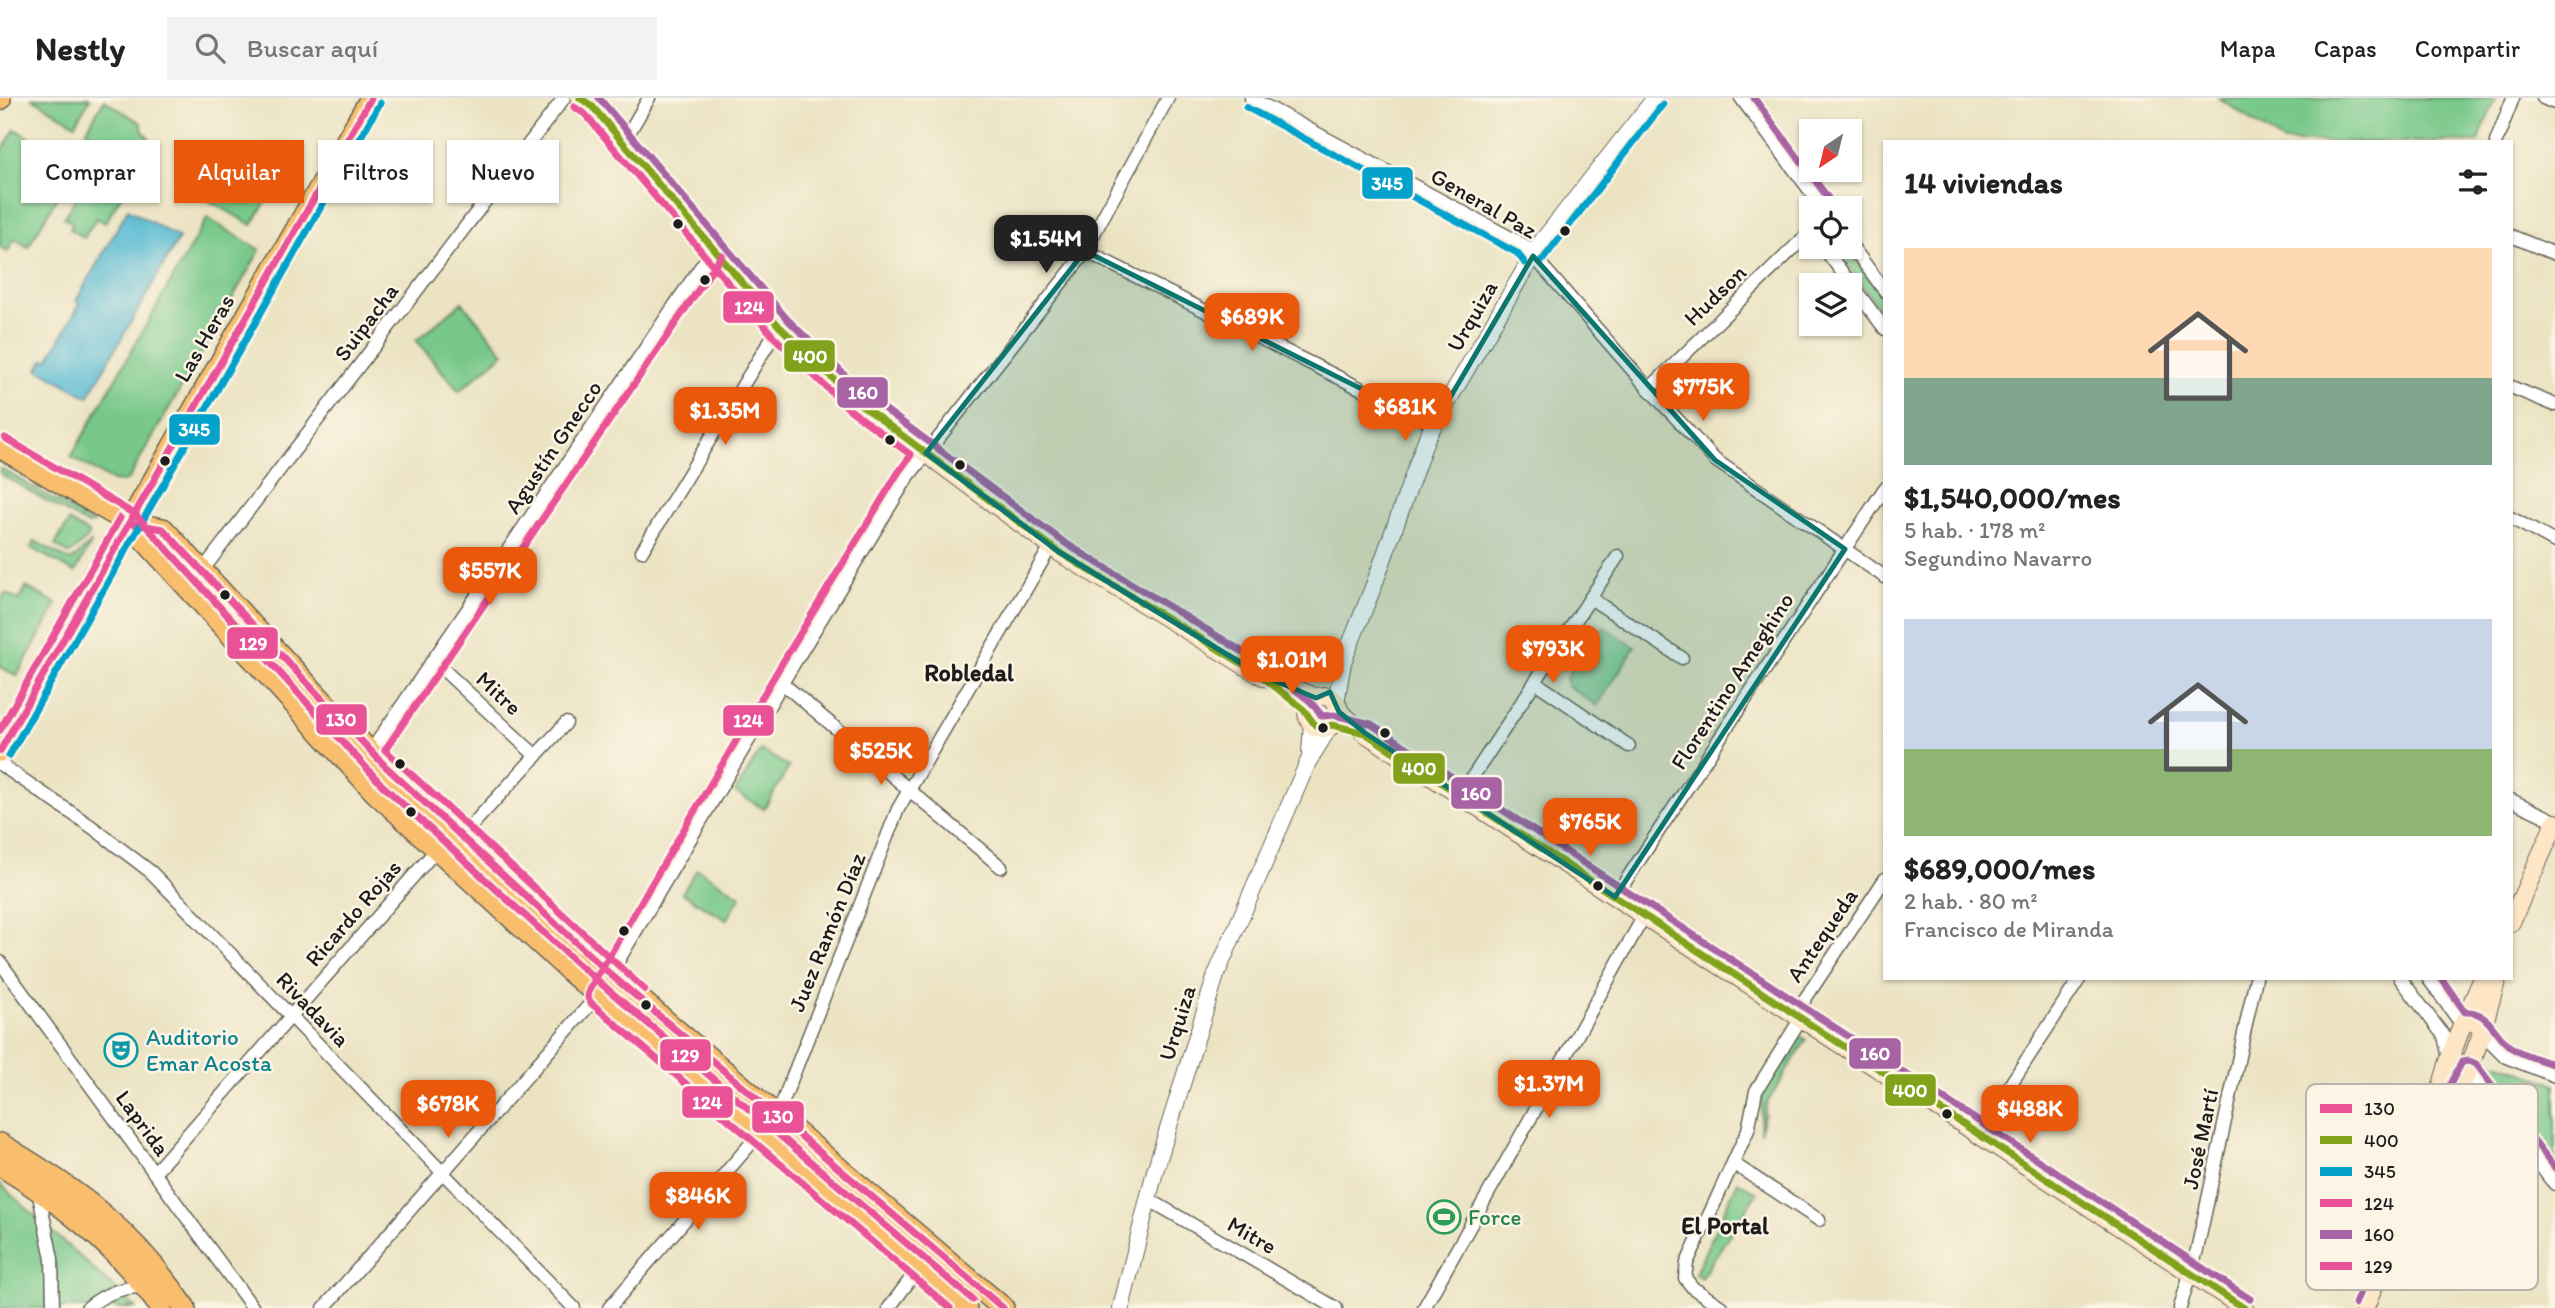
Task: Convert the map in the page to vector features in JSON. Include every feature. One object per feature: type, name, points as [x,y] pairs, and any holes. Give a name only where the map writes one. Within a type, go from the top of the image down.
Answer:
[{"type":"main road","name":"Las Heras","points":[[0,751],[371,98]]},
{"type":"main road","points":[[580,98],[592,106],[779,326],[856,401],[1051,546],[1259,674],[1365,733],[2245,1308]]},
{"type":"main road","points":[[0,447],[129,523],[375,792],[598,995],[966,1308]]},
{"type":"main road","points":[[129,523],[163,529],[371,752],[610,974],[1003,1308]]},
{"type":"main road","points":[[375,792],[414,814],[431,829],[462,836]]},
{"type":"main road","points":[[2513,917],[2555,822]]},
{"type":"main road","points":[[2442,1084],[2456,1032],[2482,980]]},
{"type":"main road","points":[[2462,1084],[2482,1033],[2496,980]]},
{"type":"main road","points":[[598,995],[623,1002],[653,1024],[685,1038]]},
{"type":"main road","points":[[2456,1032],[2474,1022],[2482,1033]]},
{"type":"main road","points":[[2448,1063],[2453,1076],[2461,1077],[2468,1073]]},
{"type":"main road","points":[[692,1074],[719,1086],[748,1107],[775,1116]]},
{"type":"main road","points":[[0,1144],[53,1177],[104,1214],[145,1255],[185,1308]]},
{"type":"main road","points":[[0,1166],[38,1189],[93,1231],[124,1261],[161,1308]]},
{"type":"main road","points":[[2365,1308],[2372,1290]]},
{"type":"street","name":"Suipacha","points":[[202,571],[564,98]]},
{"type":"street","points":[[624,143],[649,98]]},
{"type":"street","points":[[324,1308],[598,995],[782,682],[906,478],[1085,251],[1168,98]]},
{"type":"street","name":"General Paz","points":[[1251,98],[1524,245],[1649,389],[1715,460],[1883,576]]},
{"type":"street","name":"Urquiza","points":[[1121,1308],[1148,1199],[1216,975],[1308,762],[1324,712],[1374,585],[1427,437],[1533,256],[1655,98]]},
{"type":"street","points":[[1732,98],[1751,112]]},
{"type":"street","points":[[1741,98],[1814,196]]},
{"type":"street","points":[[2497,140],[2513,98]]},
{"type":"street","points":[[2543,98],[2555,103]]},
{"type":"street","points":[[2513,237],[2555,254]]},
{"type":"street","name":"Hudson","points":[[1649,389],[1799,243]]},
{"type":"street","name":"Agustín Gnecco","points":[[357,772],[713,249]]},
{"type":"street","points":[[1085,251],[1434,425]]},
{"type":"street","points":[[1833,259],[1883,327]]},
{"type":"street","points":[[1861,259],[1883,288]]},
{"type":"street","points":[[642,551],[779,326]]},
{"type":"street","points":[[2513,388],[2555,405]]},
{"type":"street","name":"Florentino Ameghino","points":[[1615,897],[1883,491]]},
{"type":"street","points":[[2513,519],[2555,542]]},
{"type":"street","name":"Juez Ramón Díaz","points":[[609,1308],[775,1116],[898,809],[1051,546]]},
{"type":"street","points":[[1460,796],[1618,556]]},
{"type":"street","points":[[1590,598],[1682,658]]},
{"type":"street","name":"Mitre","points":[[433,660],[536,756]]},
{"type":"street","points":[[782,682],[1001,867]]},
{"type":"street","points":[[1535,682],[1629,746]]},
{"type":"street","name":"Ricardo Rojas","points":[[154,1173],[437,849],[462,836],[566,723]]},
{"type":"street","name":"Rivadavia","points":[[0,764],[92,827],[151,872],[574,1308]]},
{"type":"street","points":[[2513,801],[2555,822]]},
{"type":"street","name":"Antequeda","points":[[1723,1308],[1693,1288],[1685,1278],[1687,1264],[1748,1130],[1756,1091],[1798,1016],[1883,882]]},
{"type":"street","points":[[1424,1308],[1644,916]]},
{"type":"street","name":"Laprida","points":[[0,962],[253,1308]]},
{"type":"street","points":[[1978,1134],[2079,980]]},
{"type":"street","name":"José Martí","points":[[2180,1308],[2197,1250],[2256,980]]},
{"type":"street","points":[[2402,980],[2456,1032]]},
{"type":"street","points":[[2429,980],[2456,1032]]},
{"type":"street","points":[[2482,1033],[2506,1057],[2555,1076]]},
{"type":"street","points":[[2468,1073],[2477,1084]]},
{"type":"street","points":[[2538,1163],[2555,1185]]},
{"type":"street","points":[[1734,1164],[1819,1220]]},
{"type":"street","points":[[38,1189],[52,1259],[53,1308]]},
{"type":"street","name":"Mitre","points":[[1148,1199],[1335,1308]]},
{"type":"street","points":[[889,1308],[933,1249]]},
{"type":"street","points":[[88,1308],[112,1292],[130,1287],[146,1287]]},
{"type":"highlighted area","points":[[1085,251],[1434,425],[1533,256],[1715,460],[1845,549],[1615,897],[1365,733],[1339,712],[1330,692],[1316,698],[1259,674],[1059,552],[926,453]]},
{"type":"green space","points":[[32,98],[88,98],[90,99],[75,124]]},
{"type":"green space","points":[[2219,98],[2495,98],[2479,140],[2280,140]]},
{"type":"green space","points":[[104,100],[141,123],[150,140],[102,140],[86,131]]},
{"type":"green space","points":[[15,129],[33,140],[21,140],[21,203],[54,203],[28,247],[15,239],[7,252],[0,247],[0,154]]},
{"type":"green space","points":[[73,203],[117,203],[105,223],[96,218],[84,238],[70,229],[73,223],[64,218]]},
{"type":"green space","points":[[213,203],[265,203],[252,225]]},
{"type":"green space","points":[[207,218],[260,250],[129,478],[123,482],[113,481],[71,457]]},
{"type":"green space","points":[[1843,259],[1855,259],[1883,297],[1883,314],[1862,285],[1862,273],[1853,273]]},
{"type":"green space","points":[[462,302],[504,353],[459,391],[416,341]]},
{"type":"green space","points":[[0,468],[94,523],[88,525],[0,474]]},
{"type":"green space","points":[[69,521],[88,533],[89,537],[70,554],[55,545]]},
{"type":"green space","points":[[35,541],[71,561],[92,542],[75,572],[31,548]]},
{"type":"green space","points":[[26,587],[57,604],[17,676],[0,667],[0,602],[5,593],[19,600]]},
{"type":"green space","points":[[1604,627],[1635,647],[1597,706],[1567,685],[1566,678],[1597,631]]},
{"type":"green space","points":[[761,750],[789,767],[764,809],[735,792]]},
{"type":"green space","points":[[697,869],[741,896],[726,920],[682,893]]},
{"type":"green space","points":[[1800,1036],[1806,1040],[1767,1103],[1760,1133],[1762,1096]]},
{"type":"green space","points":[[2488,1063],[2501,1064],[2555,1084],[2555,1170],[2538,1147],[2538,1084],[2490,1084],[2483,1071]]},
{"type":"green space","points":[[1738,1181],[1757,1193],[1701,1278],[1695,1274]]},
{"type":"green space","points":[[0,1184],[136,1308],[0,1308]]},
{"type":"water","points":[[128,209],[179,238],[88,397],[38,369],[44,359],[48,360],[80,304],[76,301]]},
{"type":"transit line","name":"130","points":[[0,751],[371,98]]},
{"type":"transit line","name":"400","points":[[580,98],[592,106],[779,326],[856,401],[1059,552],[1259,674],[1304,710],[1315,725],[1323,728],[1332,725],[1365,733],[2244,1308]]},
{"type":"transit line","name":"160","points":[[599,98],[787,319],[863,393],[1065,543],[1266,666],[1311,702],[1322,716],[1334,715],[1371,724],[2250,1299]]},
{"type":"transit line","name":"160","points":[[1754,98],[1827,196]]},
{"type":"transit line","name":"345","points":[[9,756],[380,103]]},
{"type":"transit line","name":"345","points":[[1541,262],[1663,104]]},
{"type":"transit line","name":"124","points":[[574,107],[585,114],[774,337],[849,409],[911,455],[778,670],[589,990],[588,998],[950,1308]]},
{"type":"transit line","name":"345","points":[[1246,107],[1517,253],[1525,263]]},
{"type":"transit line","name":"124","points":[[645,990],[385,750],[722,255]]},
{"type":"transit line","name":"129","points":[[5,438],[136,515],[382,785],[578,964],[973,1300]]},
{"type":"transit line","name":"129","points":[[0,730],[120,518]]},
{"type":"transit line","name":"130","points":[[129,523],[163,529],[384,765],[610,974],[1003,1308]]},
{"type":"transit line","name":"160","points":[[2442,980],[2465,1012],[2473,1012],[2486,1019],[2512,1048],[2555,1065]]},
{"type":"transit line","name":"160","points":[[2450,1084],[2462,1062],[2469,1061],[2476,1064],[2491,1084]]},
{"type":"transit line","name":"160","points":[[2538,1146],[2555,1168]]},
{"type":"transit line","name":"160","points":[[2355,1304],[2361,1290]]},
{"type":"place","name":"Auditorio Emar Acosta","points":[[121,1050]]},
{"type":"place","name":"Force","points":[[1444,1217]]},
{"type":"district","name":"Robledal","points":[[969,673]]},
{"type":"district","name":"El Portal","points":[[1725,1226]]}]
